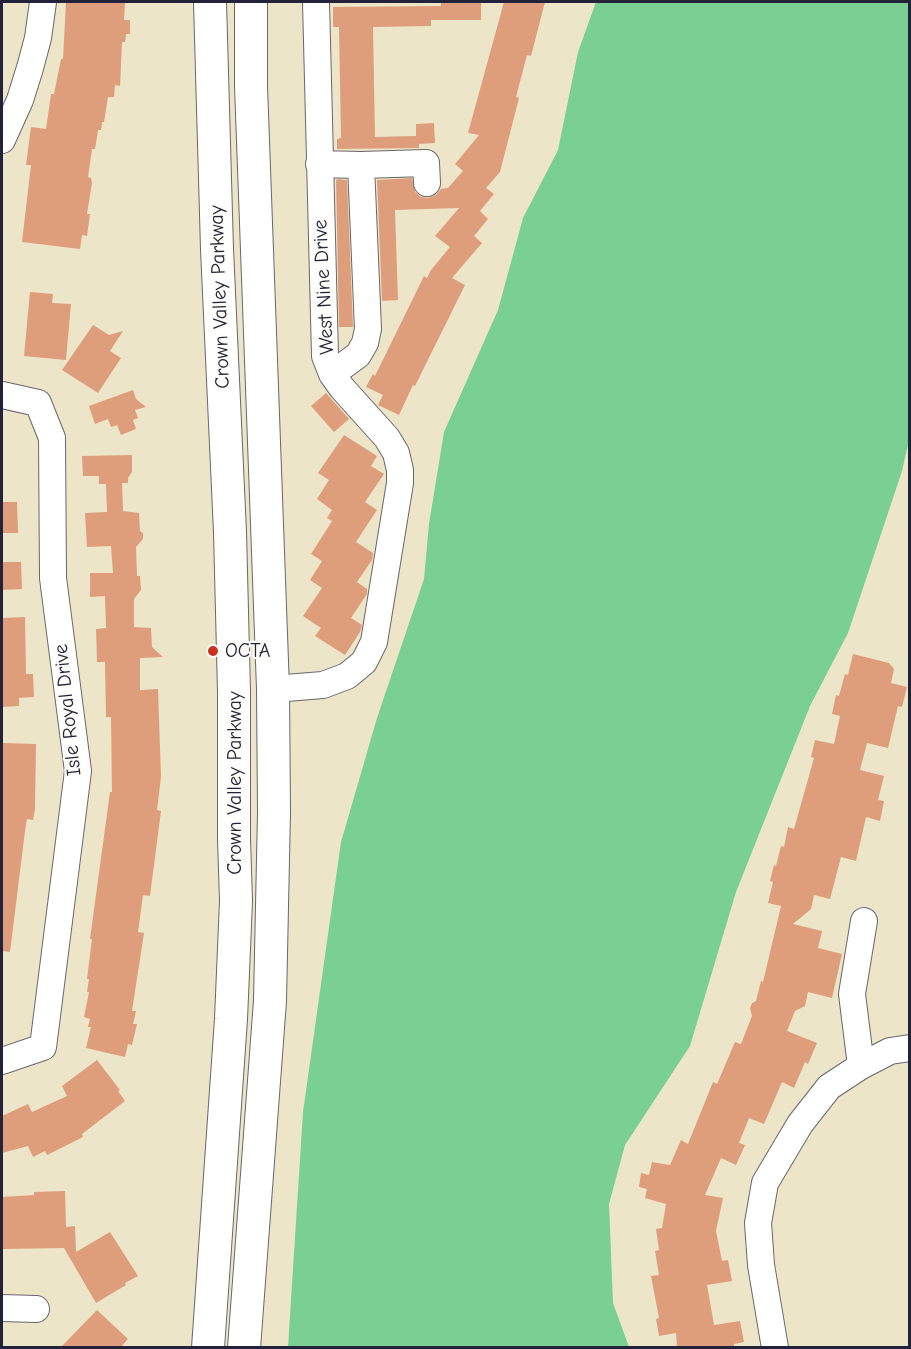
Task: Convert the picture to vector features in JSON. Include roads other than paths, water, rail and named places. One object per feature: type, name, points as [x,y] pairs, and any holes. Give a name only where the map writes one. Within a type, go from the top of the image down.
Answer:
[{"type":"main road","name":"Crown Valley Parkway","points":[[208,1347],[231,1019],[236,901],[230,532],[217,249],[210,2]]},
{"type":"main road","name":"Crown Valley Parkway","points":[[244,1347],[270,1001],[274,812],[273,689],[251,86],[251,2]]},
{"type":"main road","points":[[230,532],[248,549],[255,671],[273,689],[256,710],[254,815],[234,838]]},
{"type":"street","points":[[2,140],[20,100],[30,68],[38,38],[43,2]]},
{"type":"street","name":"West Nine Drive","points":[[273,689],[323,684],[347,676],[363,662],[374,642],[400,483],[396,453],[387,438],[342,388],[332,374],[325,356],[316,2]]},
{"type":"street","points":[[319,165],[426,165]]},
{"type":"street","points":[[332,374],[358,355],[365,343],[368,329],[361,165]]},
{"type":"street","name":"Isle Royal Drive","points":[[2,395],[38,403],[52,438],[53,578],[78,771],[43,1047],[2,1061]]},
{"type":"street","points":[[861,1066],[852,994],[864,921]]},
{"type":"street","points":[[775,1347],[761,1265],[758,1223],[765,1183],[800,1124],[829,1087],[861,1066],[890,1051],[909,1048]]},
{"type":"street","points":[[2,1308],[36,1309]]},
{"type":"place","name":"OCTA","points":[[213,651]]}]
